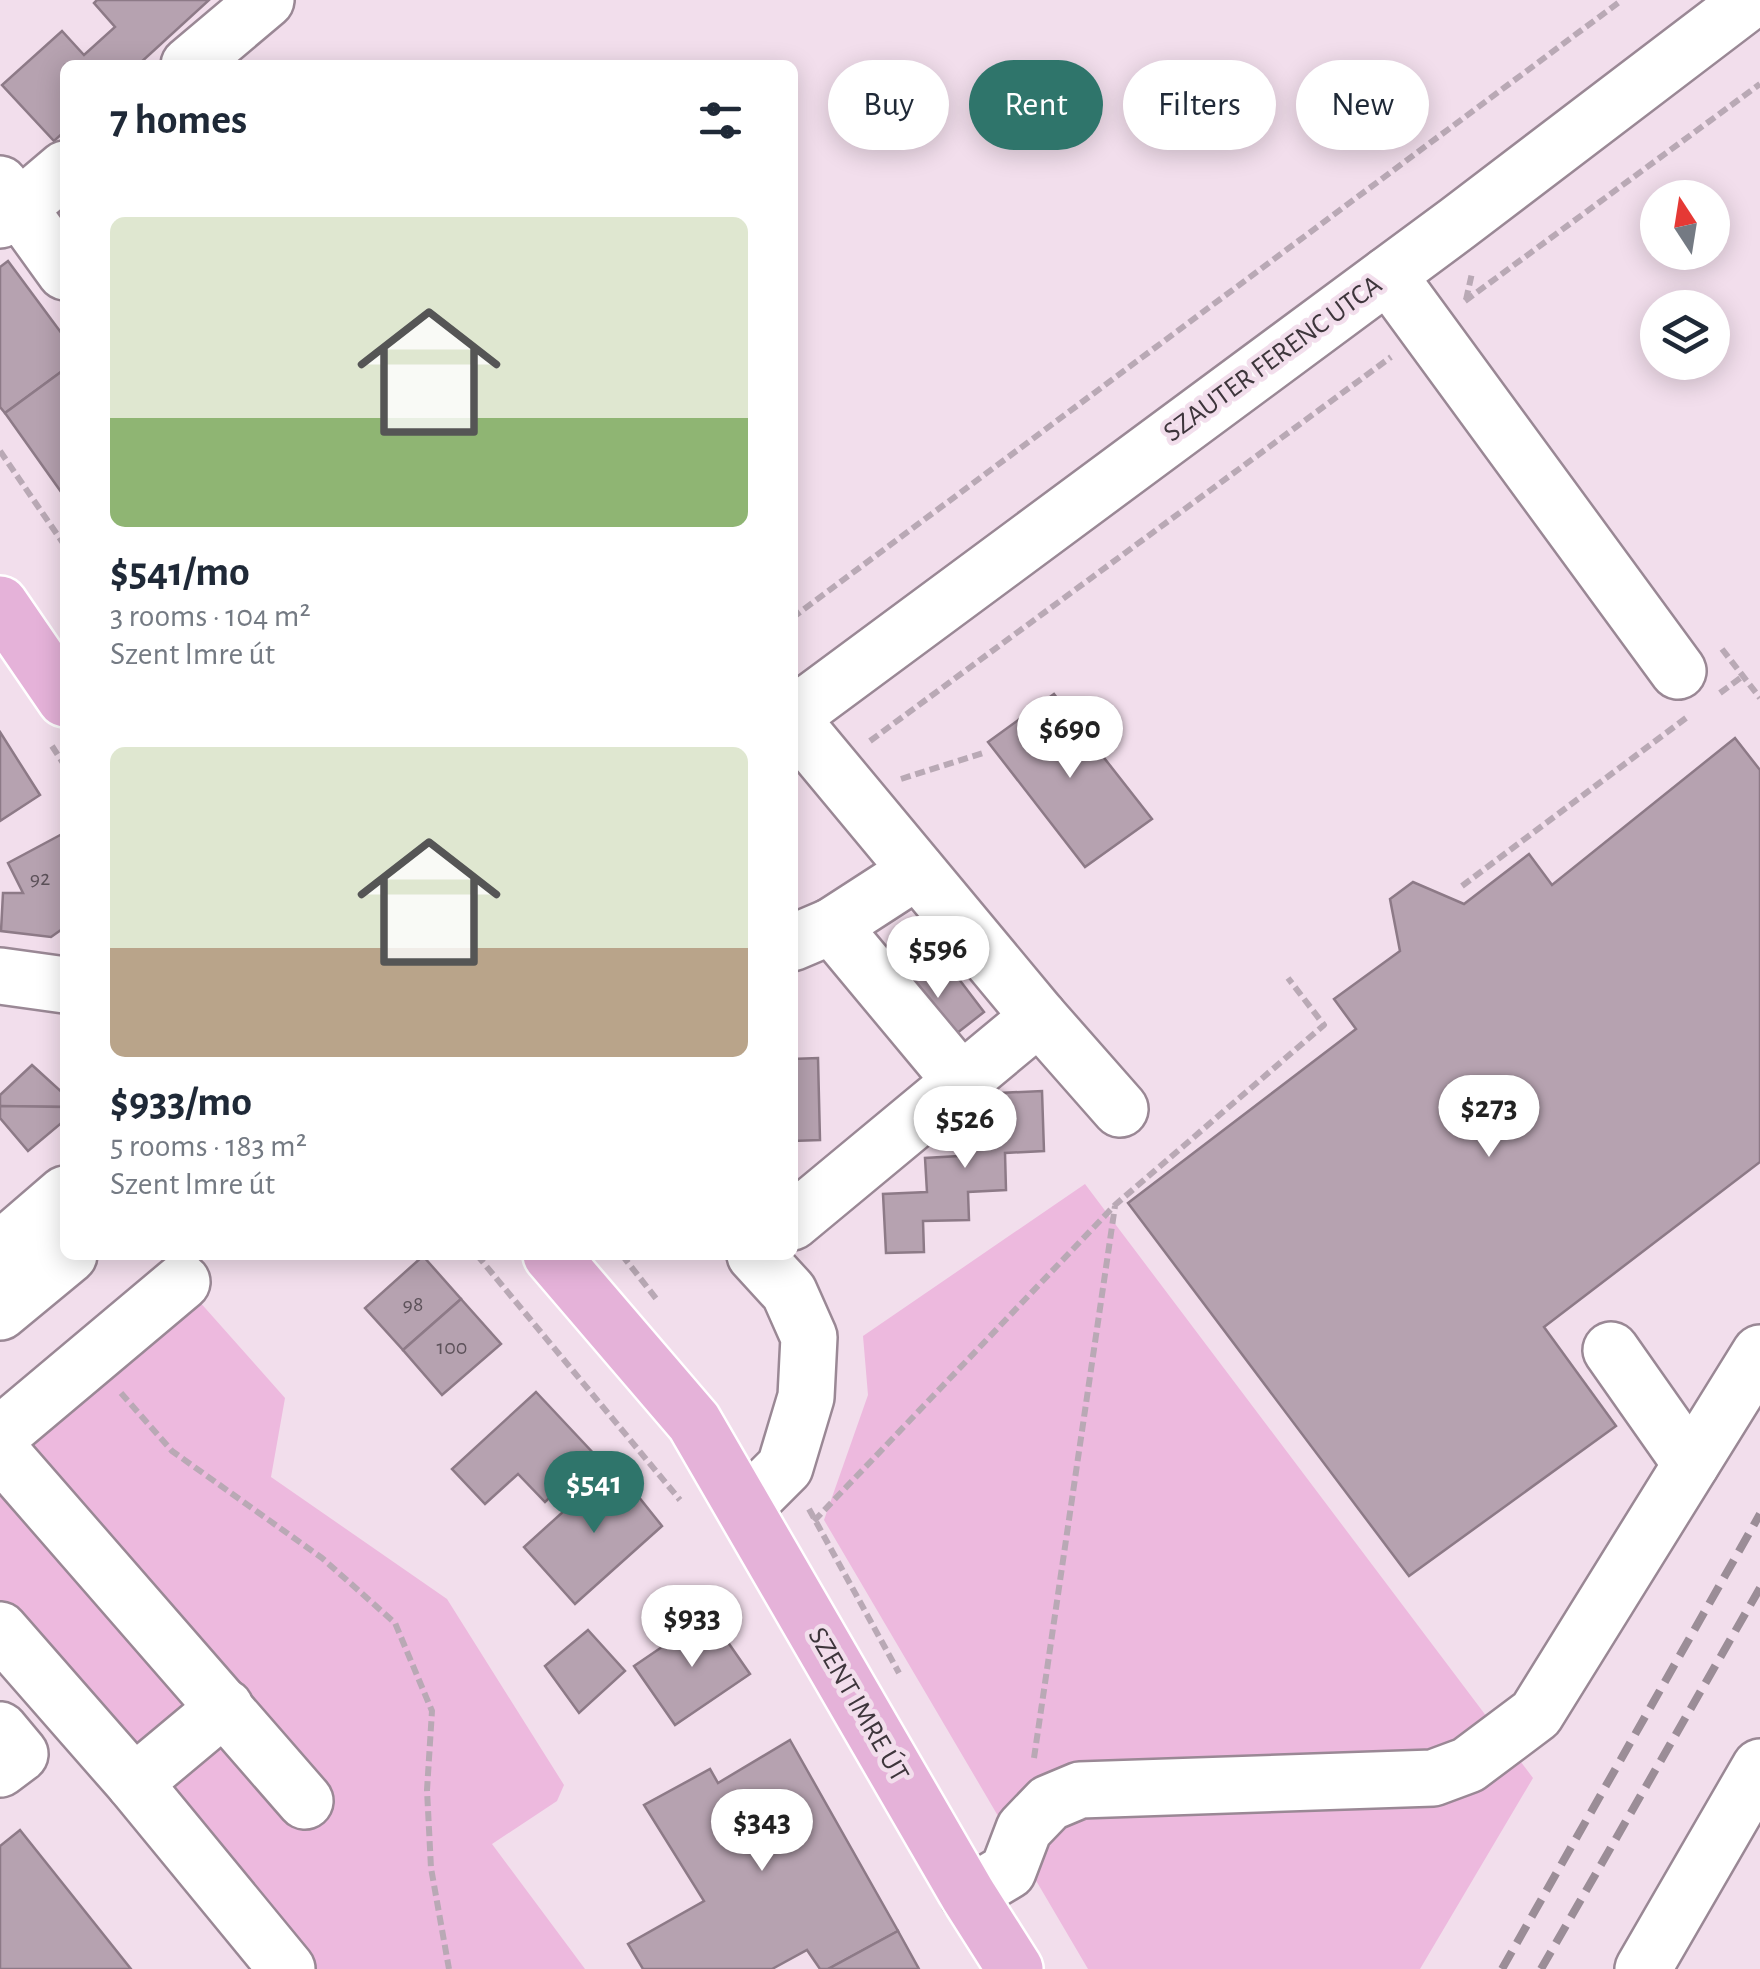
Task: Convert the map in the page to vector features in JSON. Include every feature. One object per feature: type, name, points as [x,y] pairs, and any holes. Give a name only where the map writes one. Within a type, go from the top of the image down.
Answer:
[{"type":"main road","points":[[0,604],[60,692]]},
{"type":"main road","name":"SZENT IMRE ÚT","points":[[555,1260],[694,1422],[1014,1969]]},
{"type":"street","points":[[194,60],[266,0]]},
{"type":"street","name":"SZAUTER FERENC UTCA","points":[[798,714],[1752,0]]},
{"type":"street","points":[[60,172],[6,204],[60,266]]},
{"type":"street","points":[[1388,275],[1696,694]]},
{"type":"street","points":[[798,726],[1120,1109]]},
{"type":"street","points":[[917,870],[812,935],[962,1082]]},
{"type":"street","points":[[0,976],[60,983]]},
{"type":"street","points":[[798,1217],[1040,1018]]},
{"type":"street","points":[[0,1250],[60,1198]]},
{"type":"street","points":[[0,1312],[63,1260]]},
{"type":"street","points":[[745,1507],[785,1467],[806,1397],[809,1337],[789,1292],[760,1260]]},
{"type":"street","points":[[0,1435],[182,1282]]},
{"type":"street","points":[[1611,1350],[1691,1464]]},
{"type":"street","points":[[968,1896],[1008,1871],[1024,1829],[1050,1803],[1080,1790],[1432,1778],[1468,1765],[1536,1714],[1760,1353]]},
{"type":"street","points":[[0,1451],[305,1801]]},
{"type":"street","points":[[0,1630],[287,1969]]},
{"type":"street","points":[[134,1784],[225,1707]]},
{"type":"street","points":[[0,1730],[20,1754],[0,1769]]},
{"type":"street","points":[[1644,1969],[1760,1767]]},
{"type":"path","points":[[798,614],[1622,0]]},
{"type":"path","points":[[832,769],[1760,84]]},
{"type":"path","points":[[0,451],[60,539]]},
{"type":"path","points":[[1462,886],[1696,694],[1743,676]]},
{"type":"path","points":[[893,781],[983,753]]},
{"type":"path","points":[[770,1556],[816,1520],[1116,1205],[1324,1025],[1288,978]]},
{"type":"path","points":[[1024,1829],[1116,1205]]},
{"type":"path","points":[[481,1260],[687,1508]]},
{"type":"path","points":[[91,1358],[172,1451],[322,1558],[394,1624],[432,1711],[427,1790],[431,1868],[449,1969]]},
{"type":"shaded area","points":[[1085,1184],[1533,1778],[1420,1969],[1088,1969],[824,1520],[868,1395],[863,1336]]},
{"type":"shaded area","points":[[182,1282],[285,1398],[271,1477],[447,1599],[564,1785],[557,1801],[492,1844],[585,1969],[287,1969],[0,1630],[0,1435]]},
{"type":"building","points":[[209,0],[143,60],[60,60],[60,136],[54,141],[2,85],[62,31],[84,55],[115,27],[94,3]]},
{"type":"building","points":[[8,261],[60,331],[60,373],[5,413],[0,407],[0,267]]},
{"type":"building","points":[[60,373],[60,490],[5,413]]},
{"type":"building","points":[[1054,694],[1152,819],[1085,867],[988,742]]},
{"type":"building","points":[[0,732],[40,795],[0,821]]},
{"type":"building","points":[[1735,738],[1760,770],[1760,1162],[1544,1327],[1616,1426],[1409,1576],[1128,1203],[1356,1029],[1334,999],[1400,951],[1390,899],[1413,882],[1464,904],[1529,854],[1552,885]]},
{"type":"building","points":[[60,835],[60,931],[51,937],[1,931],[3,893],[23,893],[8,863]]},
{"type":"building","points":[[939,953],[984,1012],[938,1048],[892,990]]},
{"type":"building","points":[[818,1058],[820,1140],[798,1141],[798,1059]]},
{"type":"building","points":[[32,1065],[60,1090],[60,1107],[0,1106],[0,1095]]},
{"type":"building","points":[[1042,1091],[1044,1151],[1005,1153],[1006,1190],[968,1192],[969,1220],[923,1221],[924,1252],[886,1253],[883,1194],[927,1192],[925,1158],[959,1156],[958,1125],[1000,1123],[999,1093]]},
{"type":"building","points":[[0,1106],[60,1107],[60,1124],[28,1151],[0,1118]]},
{"type":"building","points":[[419,1260],[427,1260],[461,1299],[403,1350],[365,1308]]},
{"type":"building","points":[[461,1299],[501,1344],[442,1395],[403,1350]]},
{"type":"building","points":[[536,1392],[595,1455],[545,1502],[518,1474],[485,1504],[452,1469]]},
{"type":"building","points":[[614,1466],[662,1526],[575,1604],[524,1547]]},
{"type":"building","points":[[709,1615],[750,1674],[675,1725],[634,1666]]},
{"type":"building","points":[[588,1630],[625,1671],[579,1713],[545,1666]]},
{"type":"building","points":[[790,1740],[898,1931],[828,1969],[820,1969],[807,1950],[772,1969],[643,1969],[628,1944],[704,1901],[644,1805],[710,1769],[718,1783]]},
{"type":"building","points":[[20,1830],[131,1969],[0,1969],[0,1846]]},
{"type":"building","points":[[898,1931],[919,1969],[828,1969]]},
{"type":"railway","points":[[1502,1969],[1760,1514]]},
{"type":"railway","points":[[1541,1969],[1760,1588]]}]
